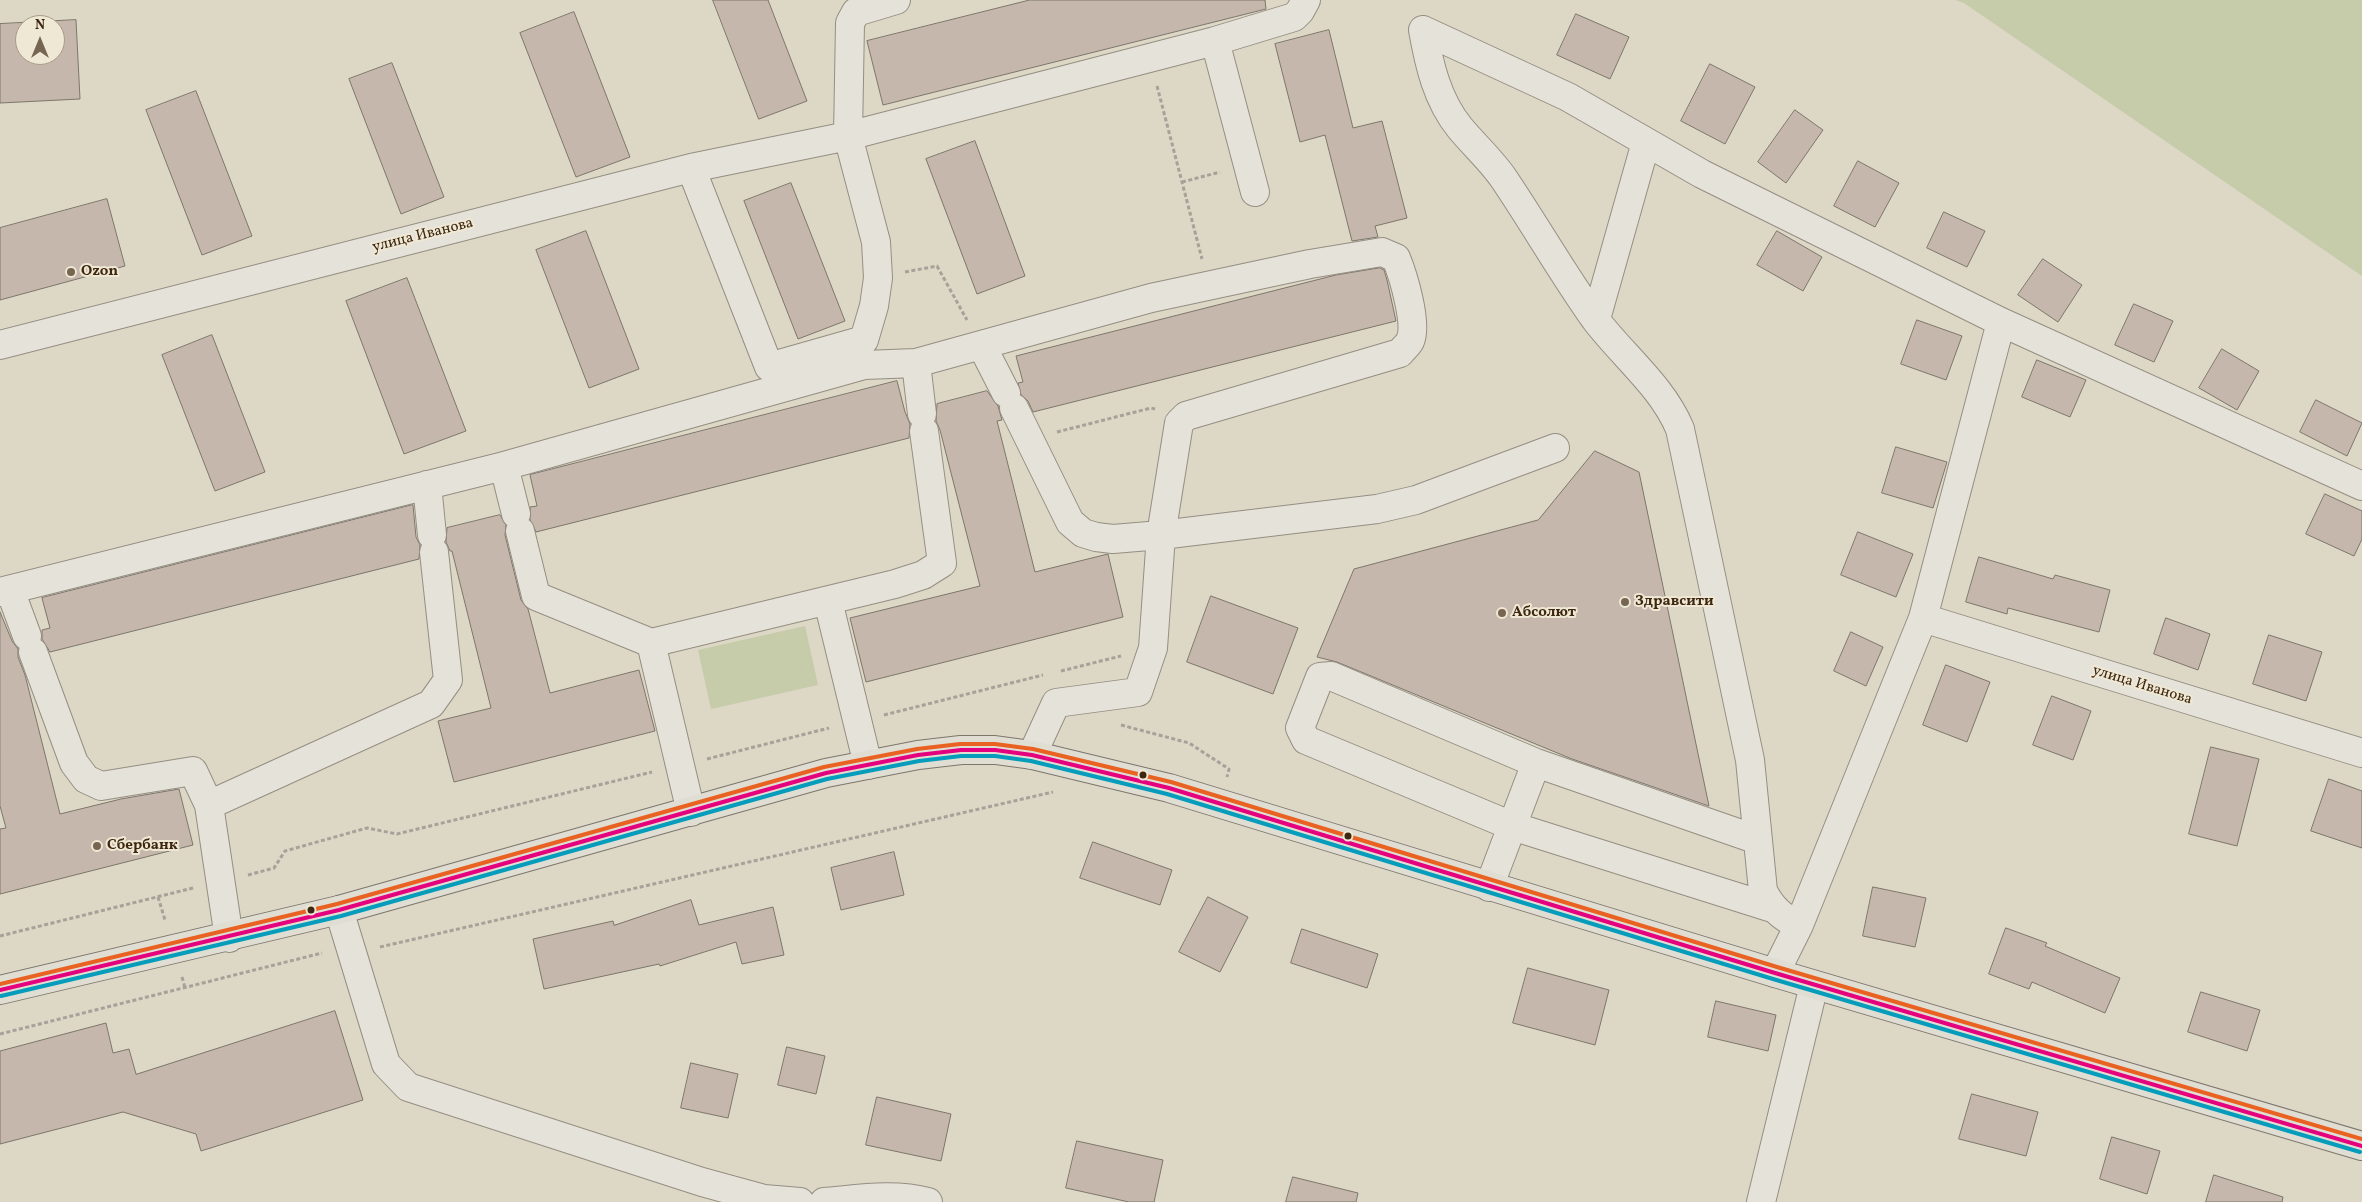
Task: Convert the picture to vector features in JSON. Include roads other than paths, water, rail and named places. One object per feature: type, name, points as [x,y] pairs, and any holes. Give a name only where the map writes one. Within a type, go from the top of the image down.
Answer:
[{"type":"main road","points":[[0,990],[229,938],[339,910],[826,773],[918,755],[961,750],[995,750],[1032,755],[1169,788],[1814,985],[2362,1146]]},
{"type":"street","points":[[691,168],[769,367],[864,340],[874,306],[878,278],[876,242],[848,136],[850,23],[856,12],[896,0]]},
{"type":"street","name":"улица Иванова","points":[[0,345],[691,168],[848,136],[1215,41],[1294,16],[1300,11],[1306,0]]},
{"type":"street","points":[[1800,925],[1784,918],[1772,908],[1762,891],[1750,760],[1680,429],[1673,413],[1662,397],[1596,319],[1503,177],[1458,126],[1440,94],[1428,60],[1423,30],[1568,97],[1702,174],[2001,322],[2362,486]]},
{"type":"street","points":[[1215,41],[1255,192]]},
{"type":"street","points":[[1596,319],[1646,142]]},
{"type":"street","points":[[229,938],[209,805],[193,771],[101,786],[86,779],[74,763],[30,644],[5,591],[504,466],[864,365],[916,362],[982,346],[1151,298],[1254,276],[1382,252],[1396,258],[1402,272],[1413,324],[1410,340],[1400,353],[1186,416],[1178,423],[1175,435],[1174,462],[1160,535],[1153,648],[1138,692],[1056,703],[1032,755]]},
{"type":"street","points":[[1775,973],[1800,925],[1923,618],[2001,322]]},
{"type":"street","points":[[982,346],[1070,522],[1083,532],[1096,537],[1113,539],[1160,535],[1377,510],[1416,500],[1555,448]]},
{"type":"street","points":[[504,466],[536,596],[651,643],[828,601],[923,575],[942,563],[916,362]]},
{"type":"street","points":[[209,805],[431,704],[448,680],[428,485]]},
{"type":"street","points":[[828,601],[868,765]]},
{"type":"street","name":"улица Иванова","points":[[1923,618],[2362,753]]},
{"type":"street","points":[[651,643],[691,812]]},
{"type":"street","points":[[1758,840],[1536,763],[1331,676],[1320,677],[1300,728],[1306,740],[1512,826],[1772,908]]},
{"type":"street","points":[[1489,887],[1536,763]]},
{"type":"street","points":[[339,910],[386,1064],[408,1087],[702,1182],[764,1199],[800,1202]]},
{"type":"street","points":[[1761,1202],[1814,985]]},
{"type":"street","points":[[824,1202],[877,1197],[915,1198],[928,1202]]},
{"type":"place","name":"Ozon","points":[[71,272]]},
{"type":"place","name":"Здравсити","points":[[1625,602]]},
{"type":"place","name":"Абсолют","points":[[1502,613]]},
{"type":"place","name":"Сбербанк","points":[[97,846]]}]
